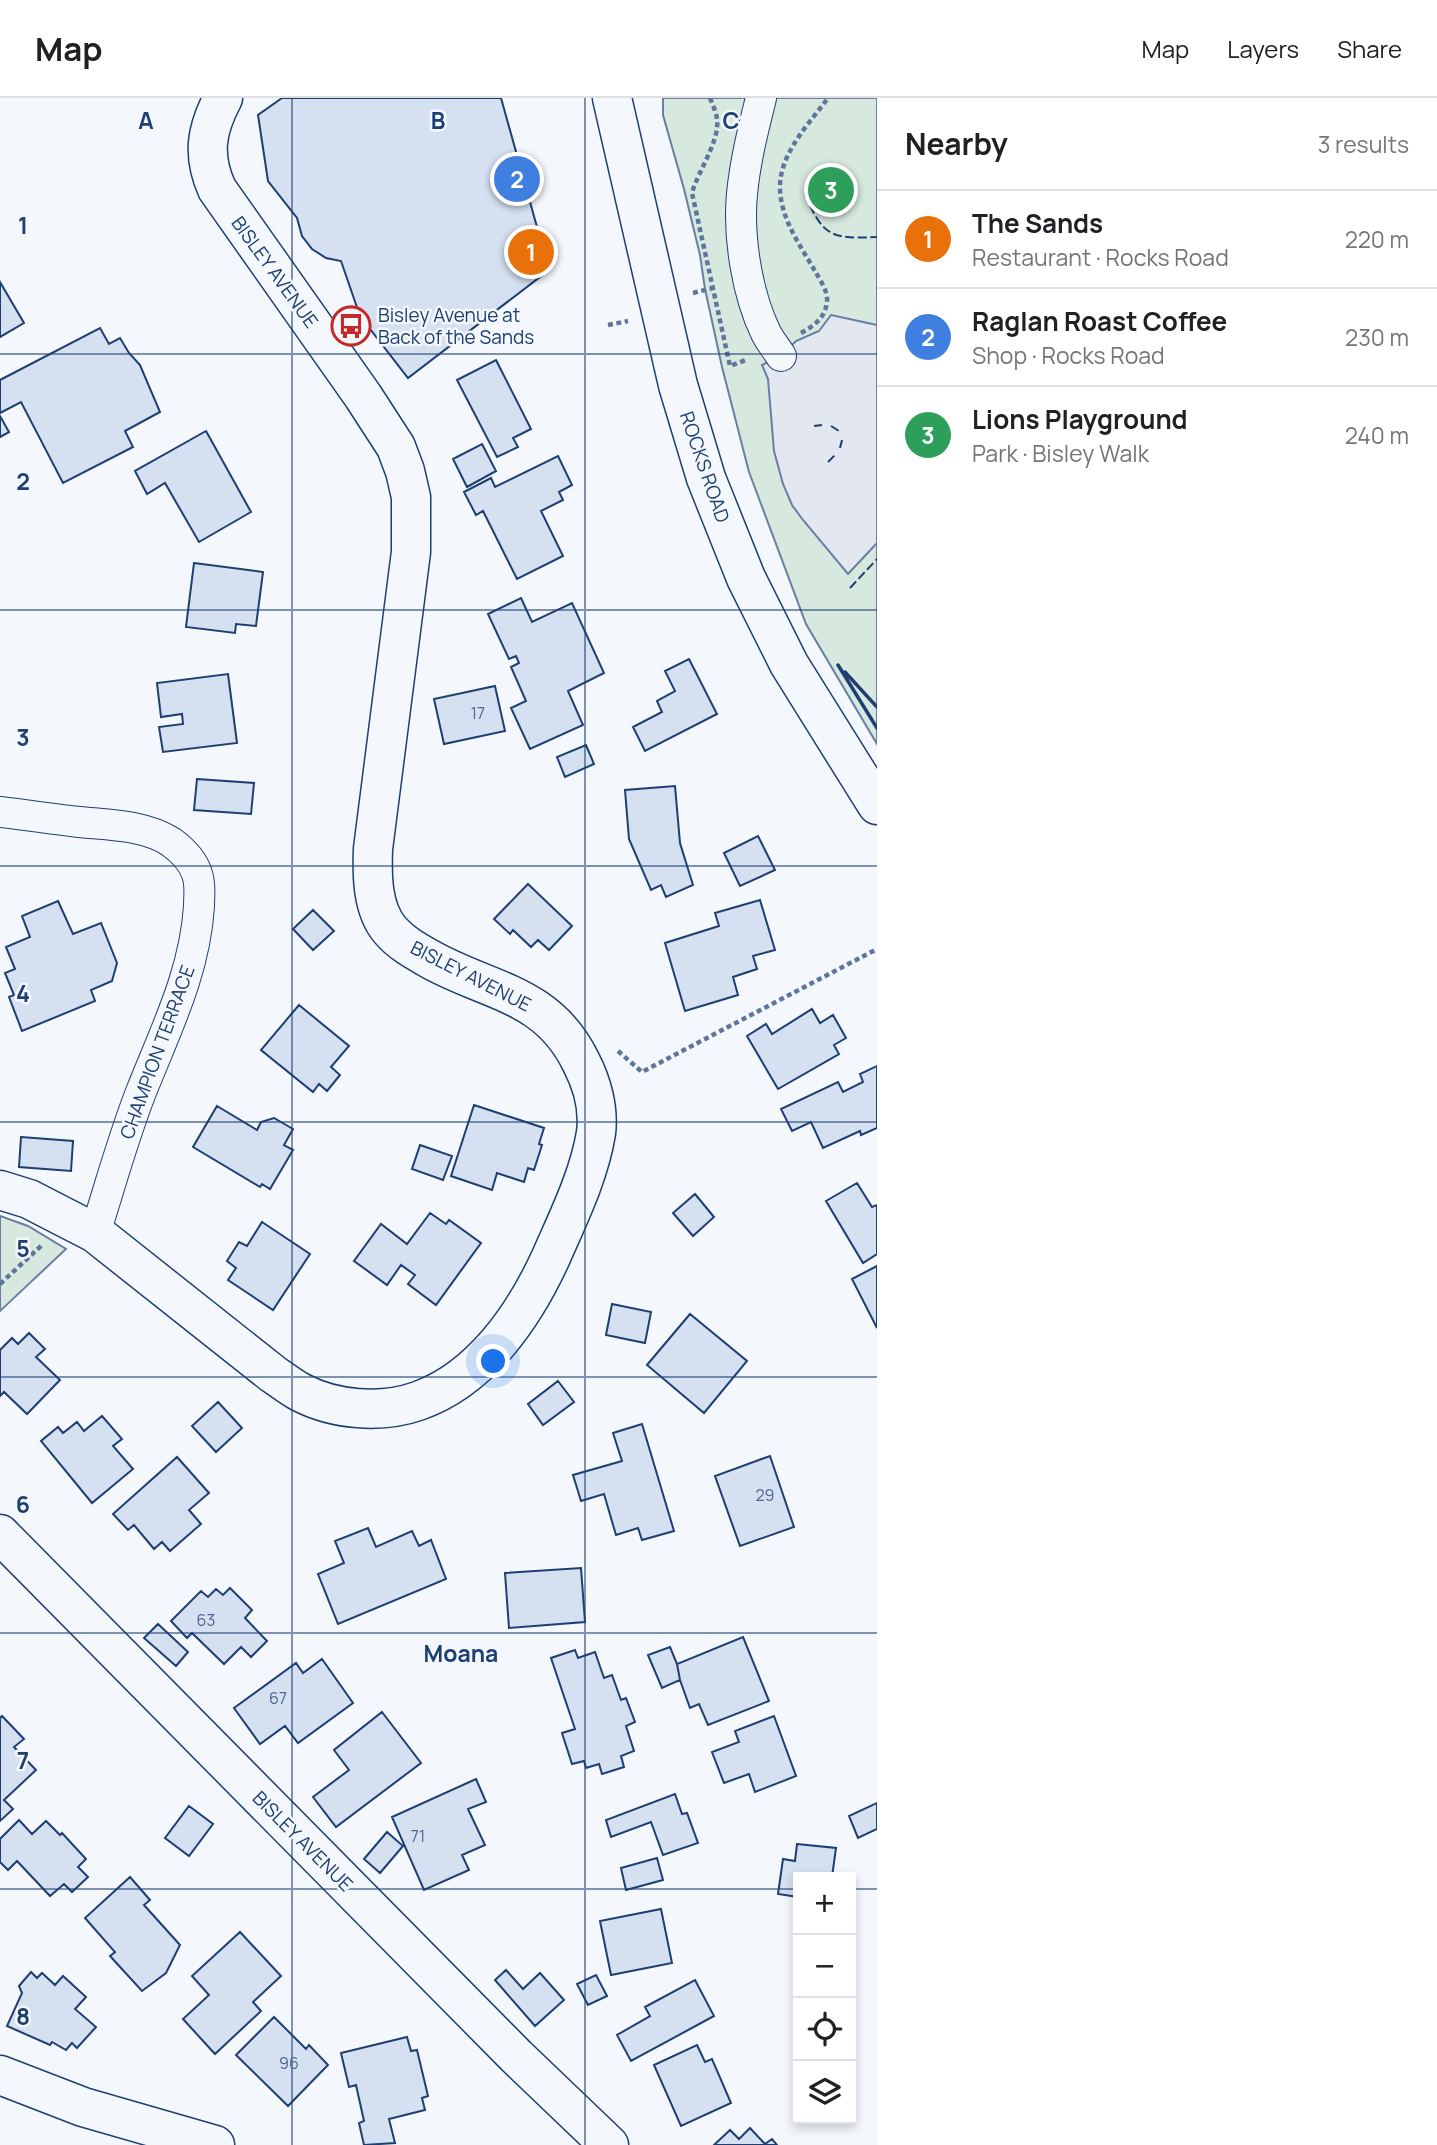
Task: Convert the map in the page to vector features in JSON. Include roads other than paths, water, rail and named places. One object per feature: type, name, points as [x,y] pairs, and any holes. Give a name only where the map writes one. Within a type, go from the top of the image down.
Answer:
[{"type":"main road","name":"BISLEY AVENUE","points":[[0,1190],[29,1199],[95,1233],[300,1392],[350,1407],[393,1408],[447,1389],[466,1375],[520,1313],[570,1214],[596,1133],[596,1109],[589,1078],[565,1035],[542,1013],[522,999],[439,964],[408,947],[388,929],[376,901],[372,875],[373,849],[411,552],[411,497],[396,447],[217,189],[209,172],[207,143],[215,114],[223,98]]},
{"type":"main road","name":"ROCKS ROAD","points":[[612,98],[678,385],[706,478],[746,578],[789,664],[877,805]]},
{"type":"main road","name":"BISLEY AVENUE","points":[[0,1534],[516,2056],[609,2145]]},
{"type":"main road","points":[[0,2075],[83,2107],[215,2145]]},
{"type":"street","points":[[761,98],[741,196],[742,224],[745,264],[756,307],[766,333],[777,349]]},
{"type":"street","name":"CHAMPION TERRACE","points":[[0,812],[128,827],[158,835],[183,852],[192,863],[200,887],[198,920],[187,972],[173,1016],[142,1091],[95,1233]]},
{"type":"place","name":"Raglan Roast Coffee","points":[[517,179]]},
{"type":"place","name":"Lions Playground","points":[[831,190]]},
{"type":"place","name":"The Sands","points":[[531,252]]},
{"type":"place","name":"Bisley Avenue at Back of the Sands","points":[[351,326]]},
{"type":"district","name":"Moana","points":[[461,1653]]}]
